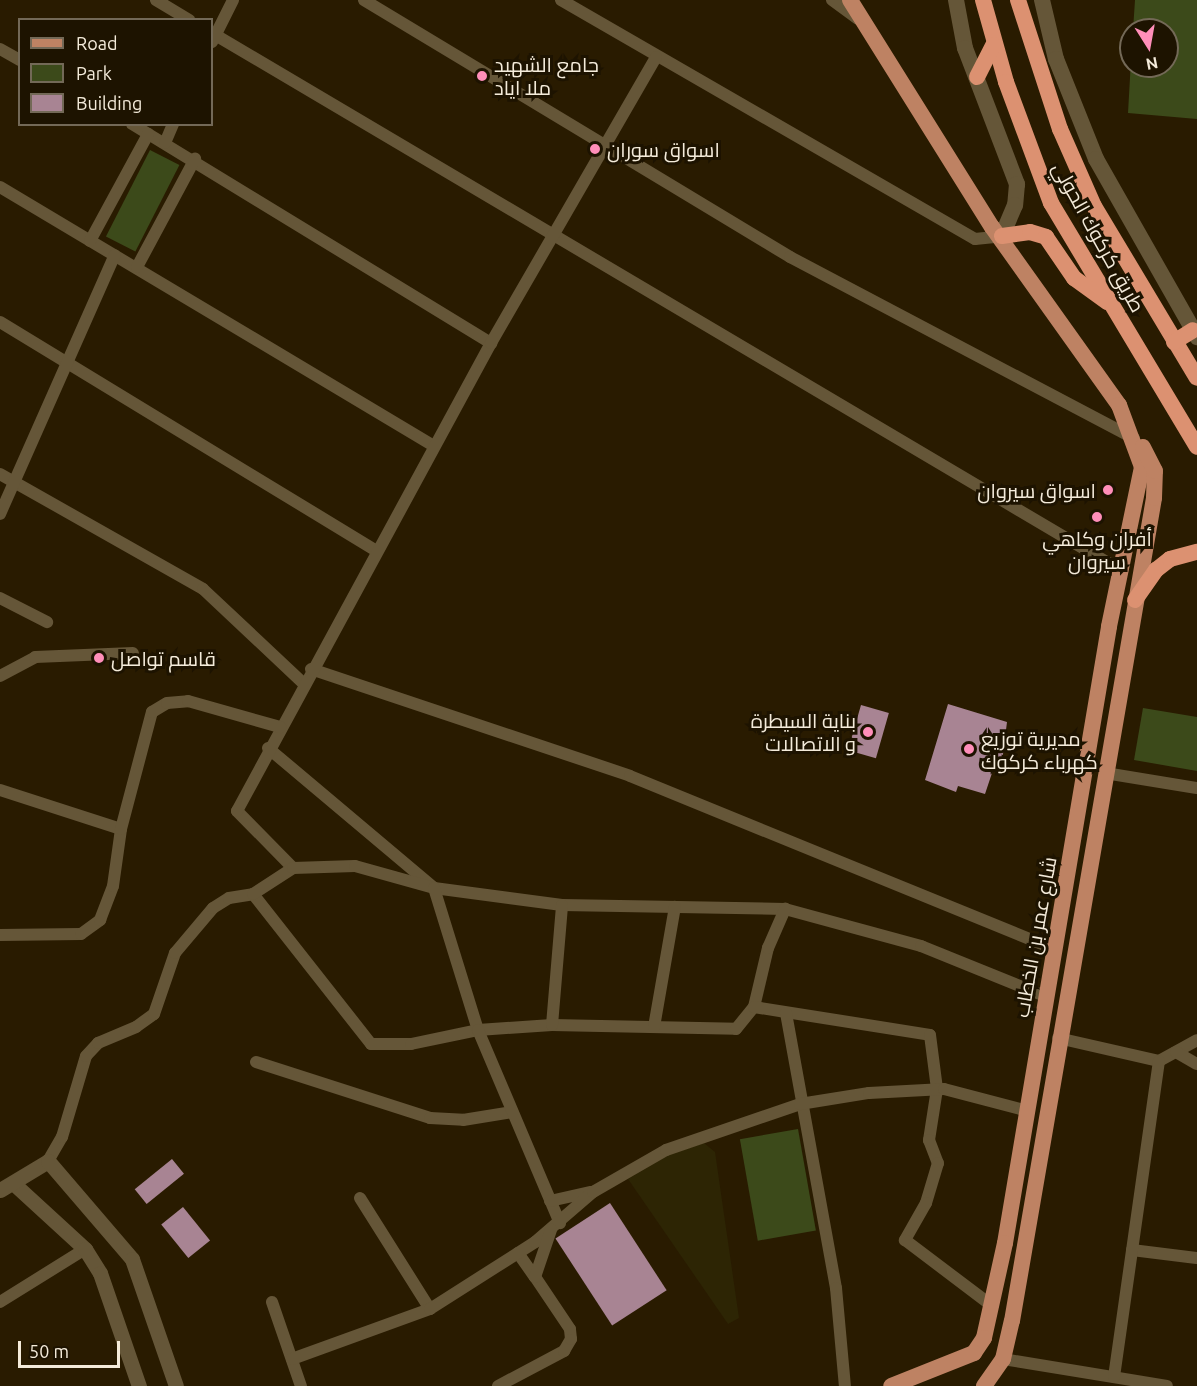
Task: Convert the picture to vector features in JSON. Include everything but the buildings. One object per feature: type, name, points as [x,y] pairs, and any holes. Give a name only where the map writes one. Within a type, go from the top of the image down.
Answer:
[{"type":"highway","name":"طريق كركوك الحولي","points":[[983,0],[993,45],[1051,203],[1197,447]]},
{"type":"highway","name":"طريق كركوك الحولي","points":[[1018,0],[1060,129],[1094,206],[1197,378]]},
{"type":"highway","points":[[977,77],[993,45]]},
{"type":"highway","points":[[1002,236],[1030,232],[1046,237],[1074,278],[1112,306]]},
{"type":"highway","points":[[1174,342],[1195,333]]},
{"type":"highway","points":[[1135,600],[1156,570],[1170,559],[1197,552]]},
{"type":"main road","points":[[850,0],[1002,236],[1119,405],[1134,438]]},
{"type":"main road","points":[[863,0],[994,209],[1002,236]]},
{"type":"main road","points":[[956,0],[977,77],[1017,184],[1015,205],[1002,236]]},
{"type":"main road","points":[[1042,0],[1056,59],[1096,159],[1195,333]]},
{"type":"main road","name":"شارع عمر بن الخطاب","points":[[891,1386],[974,1353],[984,1338],[1028,1111],[1045,996],[1109,627],[1142,477],[1134,438]]},
{"type":"main road","name":"شارع عمر بن الخطاب","points":[[984,1386],[1004,1359],[1058,1038],[1157,485],[1151,459],[1134,438]]},
{"type":"main road","points":[[1109,627],[1130,630]]},
{"type":"street","points":[[156,0],[186,18]]},
{"type":"street","points":[[213,35],[233,0]]},
{"type":"street","points":[[561,0],[656,57],[975,239],[1002,236]]},
{"type":"street","points":[[832,0],[868,26]]},
{"type":"street","points":[[368,1],[790,257],[1134,438]]},
{"type":"street","points":[[213,38],[555,234],[1120,570]]},
{"type":"street","points":[[0,49],[18,59]]},
{"type":"street","points":[[293,868],[237,811],[303,683],[491,343],[608,147],[656,57]]},
{"type":"street","points":[[135,126],[195,159],[491,343]]},
{"type":"street","points":[[165,143],[172,126]]},
{"type":"street","points":[[90,241],[148,134]]},
{"type":"street","points":[[137,267],[195,159]]},
{"type":"street","points":[[0,187],[434,446]]},
{"type":"street","points":[[0,514],[115,255]]},
{"type":"street","points":[[0,322],[376,551]]},
{"type":"street","points":[[0,474],[203,590],[303,683]]},
{"type":"street","points":[[0,598],[47,622]]},
{"type":"street","points":[[0,676],[35,657],[133,652]]},
{"type":"street","points":[[311,669],[630,776],[1054,949]]},
{"type":"street","points":[[0,935],[81,934],[100,920],[113,886],[121,829],[152,712],[167,703],[188,701],[280,727]]},
{"type":"street","points":[[268,748],[434,888],[478,1029],[550,1201],[555,1227],[535,1277]]},
{"type":"street","points":[[1105,773],[1197,788]]},
{"type":"street","points":[[0,790],[121,829]]},
{"type":"street","points":[[139,1386],[100,1274],[85,1249],[6,1186],[48,1161],[62,1137],[86,1056],[98,1043],[146,1022],[154,1014],[164,975],[186,935],[213,908],[229,898],[253,894],[293,868],[354,866],[434,888],[562,905],[785,909],[921,946],[1045,996]]},
{"type":"street","points":[[253,894],[371,1044],[411,1044],[478,1029],[552,1025],[736,1029],[754,1006],[768,948],[785,909]]},
{"type":"street","points":[[552,1025],[562,905]]},
{"type":"street","points":[[654,1027],[675,907]]},
{"type":"street","points":[[754,1006],[930,1035],[936,1089],[929,1140],[938,1163],[926,1203],[905,1240],[991,1305]]},
{"type":"street","points":[[786,1013],[800,1104],[836,1288],[845,1386]]},
{"type":"street","points":[[1058,1038],[1159,1061],[1197,1040]]},
{"type":"street","points":[[1176,1052],[1197,1064]]},
{"type":"street","points":[[1114,1377],[1159,1061]]},
{"type":"street","points":[[256,1062],[430,1118],[463,1120],[512,1112]]},
{"type":"street","points":[[292,1359],[430,1309],[555,1227],[592,1192],[666,1150],[800,1104],[936,1089],[1028,1111]]},
{"type":"street","points":[[48,1161],[132,1259],[176,1386]]},
{"type":"street","points":[[550,1201],[592,1192]]},
{"type":"street","points":[[360,1198],[430,1309]]},
{"type":"street","points":[[0,1302],[85,1249]]},
{"type":"street","points":[[1132,1250],[1197,1258]]},
{"type":"street","points":[[498,1386],[564,1351],[571,1339],[570,1329],[518,1253]]},
{"type":"street","points":[[272,1302],[301,1386]]},
{"type":"street","points":[[1004,1359],[1167,1386]]},
{"type":"green space","points":[[1135,0],[1197,0],[1197,119],[1128,113],[1130,78],[1179,78],[1179,18],[1134,18]]},
{"type":"green space","points":[[150,150],[179,165],[135,251],[106,236]]},
{"type":"green space","points":[[1143,708],[1197,717],[1197,771],[1134,760]]},
{"type":"green space","points":[[798,1129],[816,1230],[758,1241],[740,1139]]},
{"type":"sand","points":[[704,1143],[715,1152],[739,1318],[728,1324],[628,1179],[668,1155]]},
{"type":"place","name":"جامع الشهيد ملا اياد","points":[[482,76]]},
{"type":"place","name":"اسواق سوران","points":[[595,149]]},
{"type":"place","name":"اسواق سيروان","points":[[1108,490]]},
{"type":"place","name":"أفران وكاهي سيروان","points":[[1097,517]]},
{"type":"place","name":"قاسم تواصل","points":[[99,658]]},
{"type":"place","name":"بناية السيطرة و الاتصالات","points":[[868,732]]},
{"type":"place","name":"مديرية توزيع كهرباء كركوك","points":[[969,749]]}]
